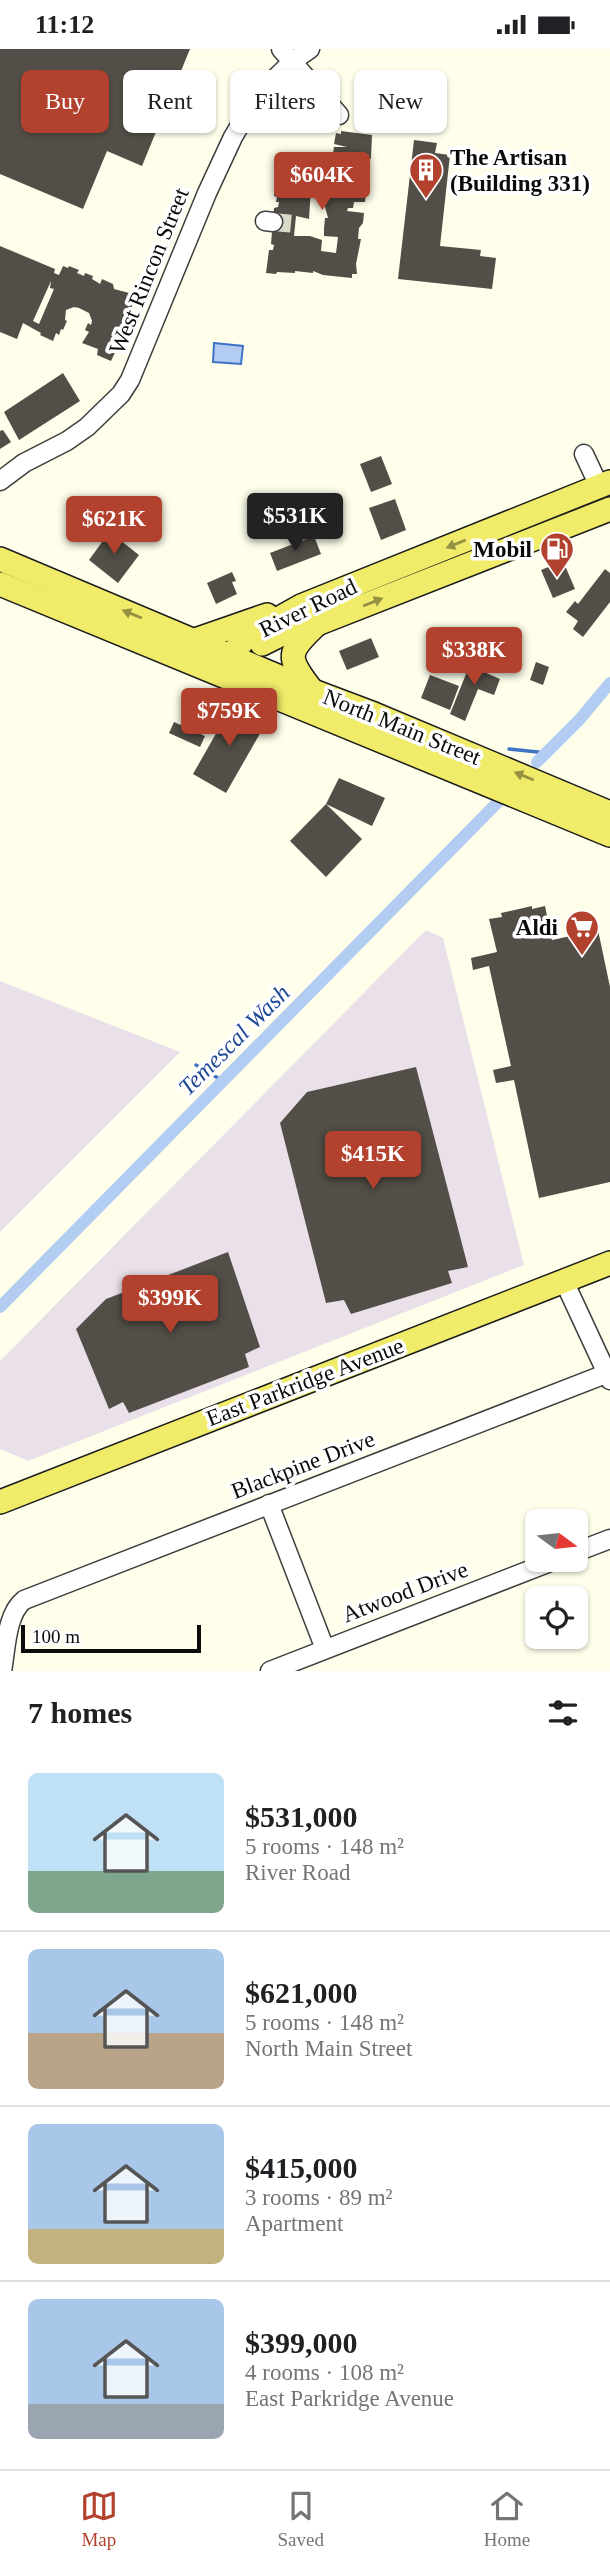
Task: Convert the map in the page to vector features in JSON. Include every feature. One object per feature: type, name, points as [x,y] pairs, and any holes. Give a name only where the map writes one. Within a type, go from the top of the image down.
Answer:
[{"type":"main road","points":[[471,563],[483,548],[491,544],[601,499],[605,484]]},
{"type":"main road","name":"River Road","points":[[228,678],[251,635],[301,606],[605,484]]},
{"type":"main road","name":"River Road","points":[[238,658],[288,631],[317,624],[610,509]]},
{"type":"main road","name":"North Main Street","points":[[0,559],[238,658],[474,767]]},
{"type":"main road","name":"North Main Street","points":[[0,584],[228,678],[474,767],[566,805],[610,835]]},
{"type":"main road","points":[[195,640],[301,606]]},
{"type":"main road","points":[[313,691],[294,667],[293,654],[297,643],[317,624]]},
{"type":"main road","name":"North Main Street","points":[[566,805],[610,813]]},
{"type":"main road","name":"East Parkridge Avenue","points":[[2,1498],[610,1262]]},
{"type":"street","name":"West Rincon Street","points":[[0,481],[42,452],[77,435],[121,394],[130,380],[233,137],[258,95],[287,55],[310,49]]},
{"type":"street","points":[[287,55],[300,70]]},
{"type":"street","points":[[584,454],[605,484]]},
{"type":"street","points":[[564,1281],[609,1377]]},
{"type":"street","name":"Blackpine Drive","points":[[2,1671],[12,1620],[18,1605],[26,1599],[269,1504],[609,1377]]},
{"type":"street","points":[[269,1504],[326,1649]]},
{"type":"street","points":[[588,1547],[610,1539]]},
{"type":"street","name":"Atwood Drive","points":[[270,1671],[525,1572]]},
{"type":"shaded area","points":[[426,930],[443,938],[524,1265],[28,1461],[0,1449],[0,1361]]},
{"type":"shaded area","points":[[0,981],[180,1052],[0,1232]]},
{"type":"water","points":[[214,343],[243,346],[241,364],[213,362]]},
{"type":"building","points":[[0,49],[190,49],[181,70],[123,70],[123,133],[156,133],[142,166],[107,151],[83,209],[0,174]]},
{"type":"building","points":[[341,131],[372,135],[365,202],[354,202],[353,208],[348,208],[347,211],[364,213],[363,223],[359,228],[358,239],[361,239],[356,264],[357,274],[352,274],[352,278],[323,275],[313,271],[266,273],[269,250],[273,250],[274,245],[271,244],[274,208],[278,207],[279,202],[276,202],[277,197],[274,196],[277,174],[281,174],[282,162],[314,165],[312,180],[309,179],[309,219],[296,216],[294,236],[310,236],[322,240],[321,251],[336,253],[338,237],[324,236],[324,228],[325,218],[328,218],[325,207],[329,181],[332,182],[332,178],[329,178],[334,147],[347,147],[334,144],[336,133],[341,134]]},
{"type":"building","name":"The Artisan (Building 331)","points":[[414,140],[437,143],[435,153],[450,155],[440,246],[481,250],[480,256],[496,258],[492,289],[398,279]]},
{"type":"building","points":[[0,246],[55,269],[54,273],[59,275],[63,266],[69,266],[79,270],[77,273],[84,276],[85,273],[93,276],[92,279],[100,284],[102,279],[113,284],[114,289],[133,294],[136,298],[124,323],[127,324],[124,331],[121,330],[117,341],[120,342],[111,361],[97,355],[98,349],[82,343],[89,332],[85,330],[88,323],[91,325],[92,321],[89,313],[79,308],[66,310],[67,321],[59,335],[56,333],[53,341],[23,323],[17,339],[0,332]],"holes":[[[51,281],[50,288],[54,289],[39,324],[33,321]]]},
{"type":"building","points":[[63,373],[80,401],[19,440],[4,412]]},
{"type":"building","points":[[3,430],[11,442],[0,449],[0,431]]},
{"type":"building","points":[[381,456],[392,484],[371,492],[360,464]]},
{"type":"building","points":[[395,499],[406,530],[381,540],[369,508]]},
{"type":"building","points":[[113,527],[123,535],[120,540],[139,555],[118,583],[89,560]]},
{"type":"building","points":[[314,536],[321,554],[277,571],[270,553]]},
{"type":"building","points":[[563,561],[575,589],[553,598],[541,570]]},
{"type":"building","points":[[605,569],[610,573],[610,602],[583,637],[573,629],[578,621],[566,612],[575,601],[578,604]]},
{"type":"building","points":[[232,572],[236,581],[232,582],[237,594],[216,604],[207,583]]},
{"type":"building","points":[[371,638],[379,657],[347,670],[339,651]]},
{"type":"building","points":[[474,654],[489,660],[484,672],[500,679],[494,695],[478,689],[465,721],[450,714]]},
{"type":"building","points":[[536,662],[549,667],[543,685],[530,680]]},
{"type":"building","points":[[430,675],[459,686],[450,710],[421,698]]},
{"type":"building","points":[[234,702],[241,705],[239,709],[266,723],[226,793],[193,774]]},
{"type":"building","points":[[174,722],[205,736],[200,747],[169,733]]},
{"type":"building","points":[[339,778],[385,798],[372,826],[326,804]]},
{"type":"building","points":[[326,804],[362,839],[326,877],[290,841]]},
{"type":"building","points":[[532,906],[532,909],[545,906],[552,940],[598,930],[610,987],[610,1182],[539,1198],[514,1080],[496,1083],[493,1070],[511,1066],[489,966],[473,970],[471,958],[497,952],[489,919],[502,917],[501,913]]},
{"type":"building","points":[[416,1067],[468,1267],[448,1271],[452,1283],[351,1314],[344,1300],[326,1303],[280,1123],[307,1092]]},
{"type":"building","points":[[228,1252],[260,1347],[245,1354],[249,1367],[129,1413],[123,1402],[109,1409],[76,1329],[106,1299]]},
{"type":"waterway","name":"Temescal Wash","points":[[537,762],[580,719],[610,683]]},
{"type":"waterway","points":[[509,749],[547,753]]},
{"type":"waterway","name":"Temescal Wash","points":[[0,1307],[498,802]]},
{"type":"waterway","points":[[196,1065],[223,1081]]},
{"type":"tunnel","points":[[273,222],[295,224]]},
{"type":"place","name":"The Artisan (Building 331)","points":[[426,200]]},
{"type":"place","name":"Mobil","points":[[557,579]]},
{"type":"place","name":"Aldi","points":[[582,957]]}]
